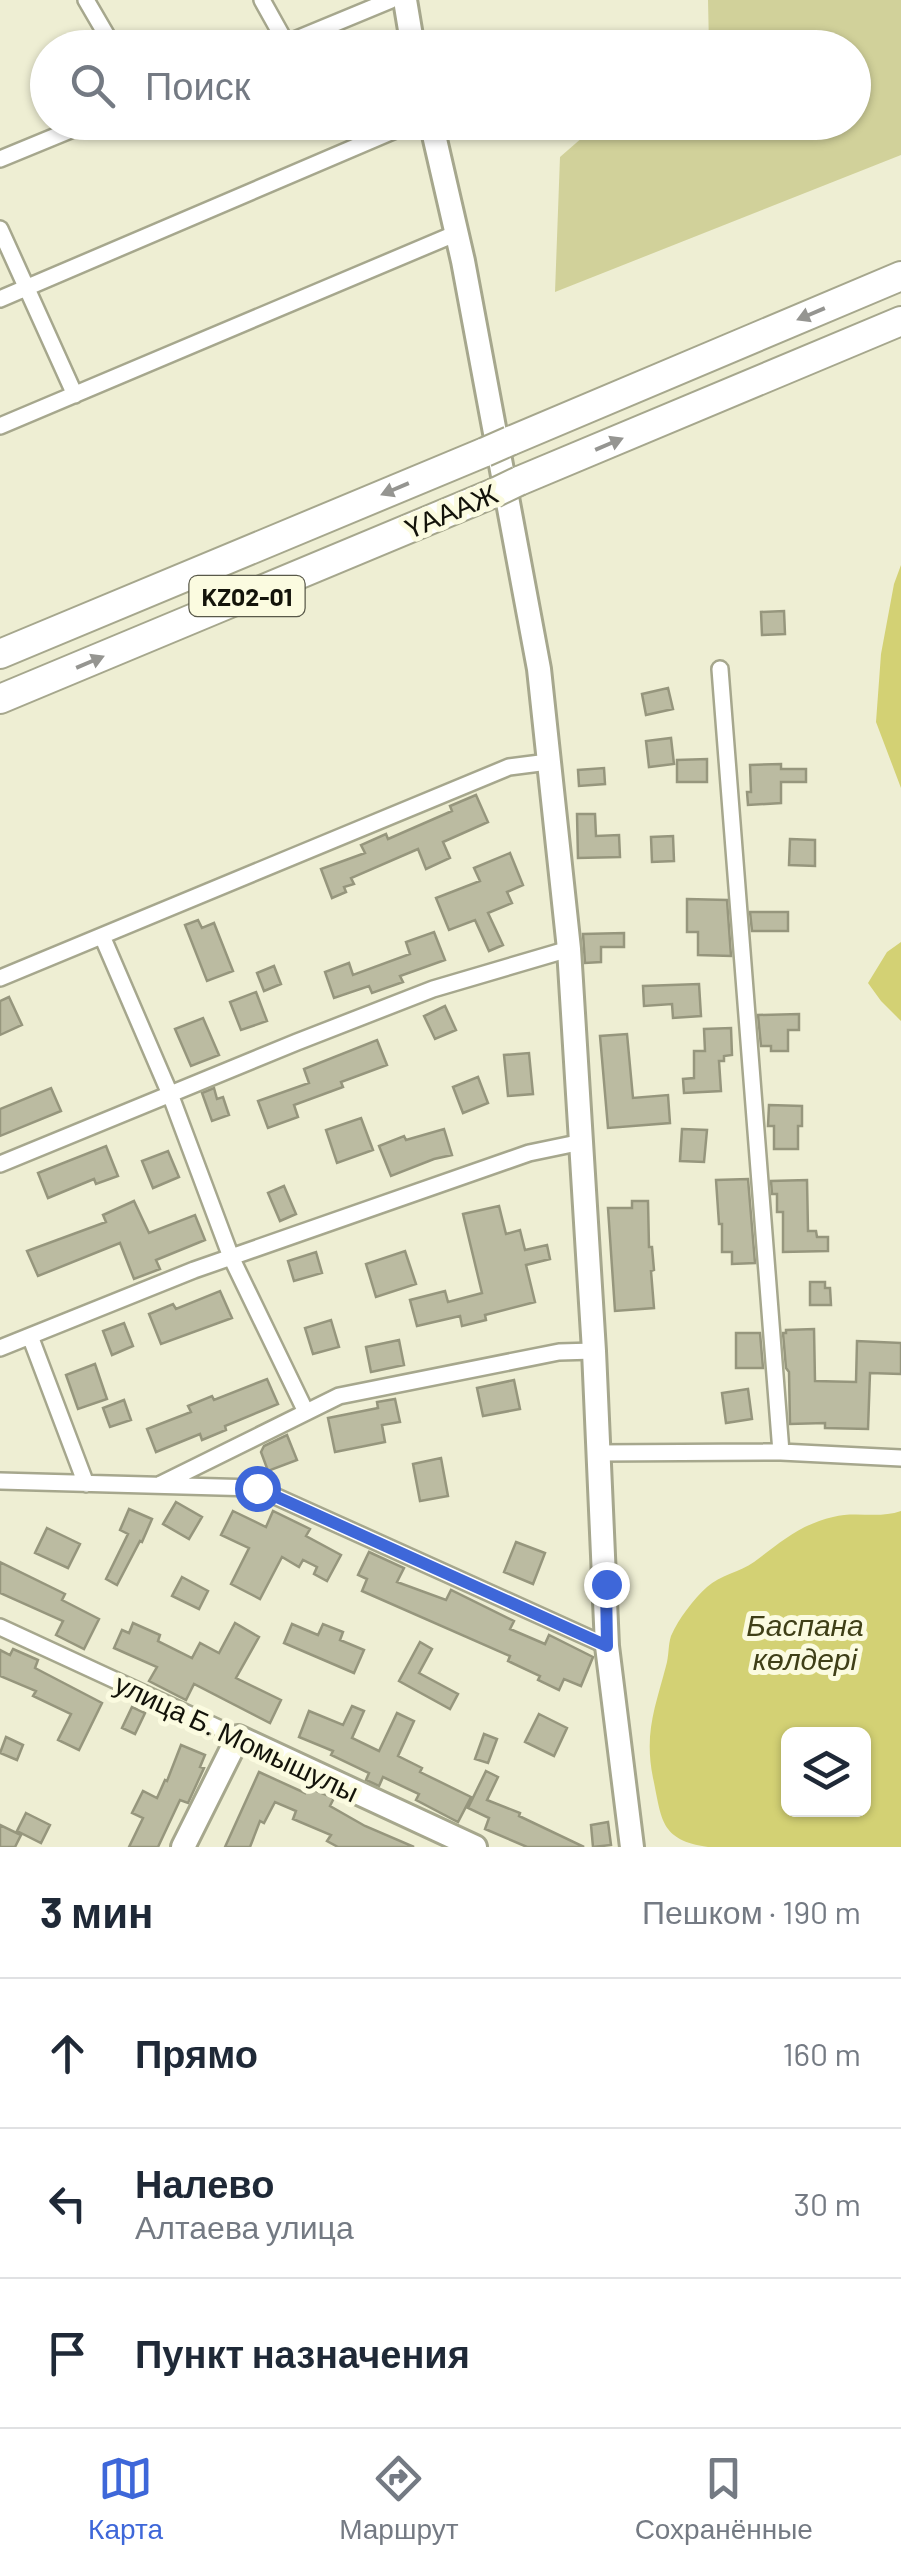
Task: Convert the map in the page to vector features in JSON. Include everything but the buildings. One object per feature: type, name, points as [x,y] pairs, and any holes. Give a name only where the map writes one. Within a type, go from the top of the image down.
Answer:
[{"type":"highway","name":"ҮАААЖ","points":[[0,654],[901,276]]},
{"type":"highway","name":"ҮАААЖ","points":[[0,700],[901,321]]},
{"type":"main road","points":[[405,0],[410,30]]},
{"type":"main road","points":[[434,140],[457,234],[536,651],[569,949],[594,1351],[607,1646],[632,1847]]},
{"type":"main road","points":[[183,1847],[238,1736]]},
{"type":"main road","name":"улица Б. Момышулы","points":[[238,1736],[475,1847]]},
{"type":"street","points":[[86,0],[104,30]]},
{"type":"street","points":[[262,0],[274,30]]},
{"type":"street","points":[[317,30],[391,0]]},
{"type":"street","points":[[0,160],[47,140]]},
{"type":"street","points":[[0,298],[372,140]]},
{"type":"street","points":[[0,229],[75,395]]},
{"type":"street","points":[[0,426],[457,234]]},
{"type":"street","points":[[720,669],[781,1452]]},
{"type":"street","points":[[0,978],[508,768],[548,762]]},
{"type":"street","points":[[102,936],[170,1094],[231,1257],[306,1412]]},
{"type":"street","points":[[0,1164],[433,989],[569,949]]},
{"type":"street","points":[[0,1348],[231,1257],[529,1153],[582,1142]]},
{"type":"street","points":[[30,1336],[86,1484]]},
{"type":"street","points":[[157,1486],[338,1396],[559,1352],[594,1351]]},
{"type":"street","points":[[599,1453],[781,1452],[901,1458]]},
{"type":"street","points":[[0,1482],[257,1488],[607,1646]]},
{"type":"street","name":"улица Б. Момышулы","points":[[0,1627],[238,1736]]},
{"type":"green space","points":[[708,0],[901,0],[901,155],[555,292],[560,157],[580,140],[871,140],[871,30],[709,30]]},
{"type":"water","points":[[901,565],[901,788],[876,722],[881,654]]},
{"type":"water","points":[[901,942],[901,1021],[868,983],[887,952]]},
{"type":"water","name":"Баспана көлдері","points":[[901,1511],[901,1847],[708,1847],[680,1839],[666,1826],[662,1816],[650,1747],[652,1721],[674,1629],[712,1583],[748,1565],[791,1535],[841,1515]]},
{"type":"route","points":[[257,1488],[607,1646],[606,1584]]}]
